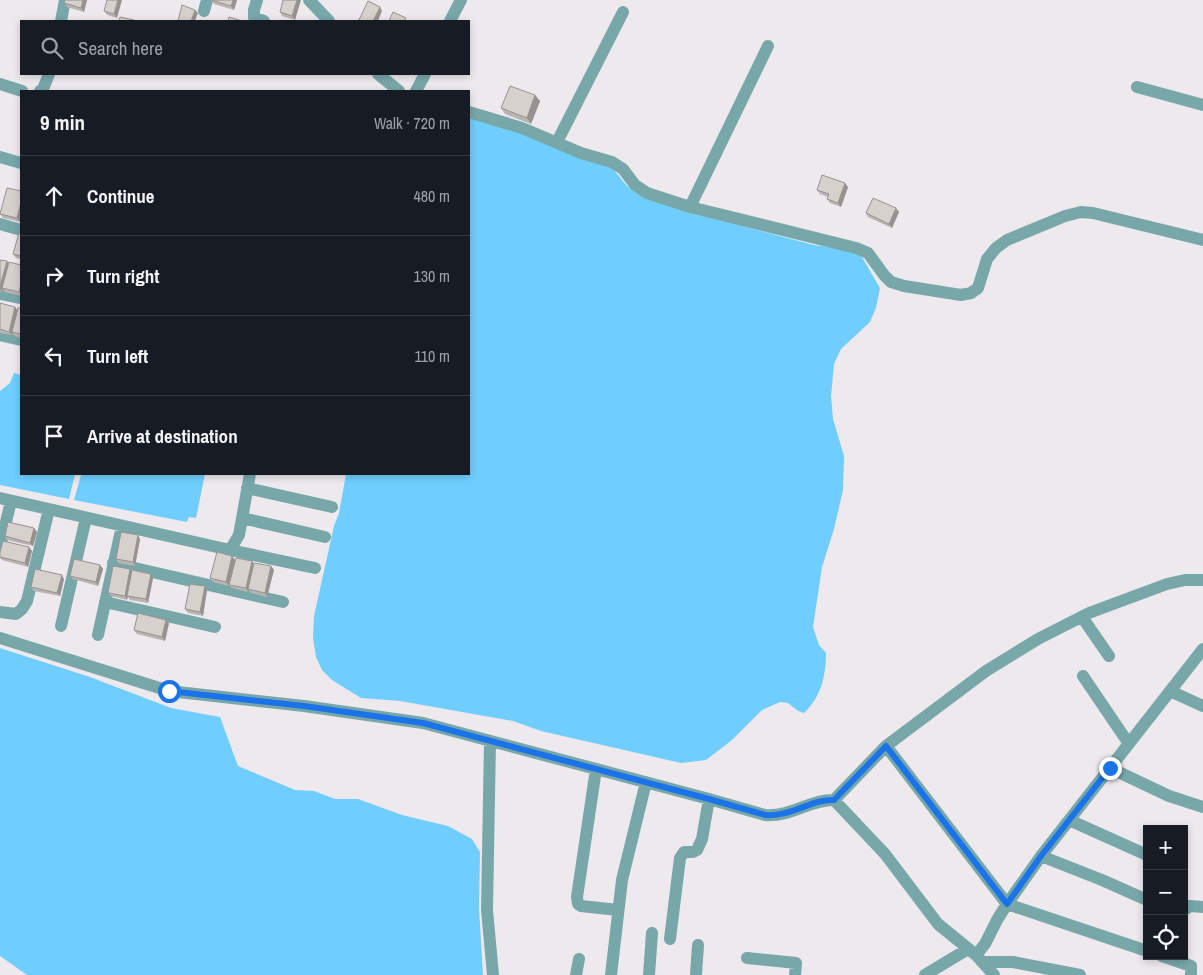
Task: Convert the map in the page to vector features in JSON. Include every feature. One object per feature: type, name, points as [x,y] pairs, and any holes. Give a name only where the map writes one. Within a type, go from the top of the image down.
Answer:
[{"type":"street","points":[[61,20],[65,0]]},
{"type":"street","points":[[257,0],[254,17],[262,20]]},
{"type":"street","points":[[309,0],[328,20]]},
{"type":"street","points":[[450,20],[460,0]]},
{"type":"street","points":[[557,142],[623,12]]},
{"type":"street","points":[[690,207],[768,46]]},
{"type":"street","points":[[42,90],[49,75]]},
{"type":"street","points":[[379,75],[399,90]]},
{"type":"street","points":[[417,90],[424,75]]},
{"type":"street","points":[[0,84],[20,90]]},
{"type":"street","points":[[1137,87],[1203,105]]},
{"type":"street","points":[[470,112],[522,128],[581,153],[612,162],[623,169],[635,185],[647,193],[690,207],[856,248],[868,253],[891,282],[904,286],[961,295],[971,293],[978,288],[988,259],[996,248],[1007,240],[1081,212],[1093,213],[1203,240]]},
{"type":"street","points":[[0,157],[20,163]]},
{"type":"street","points":[[0,224],[20,230]]},
{"type":"street","points":[[0,294],[20,298]]},
{"type":"street","points":[[0,335],[20,340]]},
{"type":"street","points":[[230,550],[239,535],[250,475]]},
{"type":"street","points":[[247,488],[332,507]]},
{"type":"street","points":[[0,547],[6,500],[315,568]]},
{"type":"street","points":[[0,612],[16,614],[27,601],[49,510]]},
{"type":"street","points":[[61,626],[86,518]]},
{"type":"street","points":[[242,518],[325,537]]},
{"type":"street","points":[[98,635],[122,526]]},
{"type":"street","points":[[113,564],[283,602]]},
{"type":"street","points":[[0,638],[169,691],[304,706],[423,723],[774,816],[790,813],[826,800],[834,800],[886,746],[986,671],[1038,639],[1082,617],[1167,584],[1185,580],[1203,580]]},
{"type":"street","points":[[105,602],[215,627]]},
{"type":"street","points":[[1082,617],[1109,656]]},
{"type":"street","points":[[925,975],[976,955],[985,944],[1007,904],[1041,856],[1203,649]]},
{"type":"street","points":[[1083,676],[1129,744]]},
{"type":"street","points":[[1170,691],[1203,706]]},
{"type":"street","points":[[490,741],[487,910],[493,975]]},
{"type":"street","points":[[886,746],[1007,904],[1143,950]]},
{"type":"street","points":[[1110,768],[1169,796],[1203,807]]},
{"type":"street","points":[[596,769],[577,897],[578,904],[581,906],[618,910]]},
{"type":"street","points":[[611,975],[622,880],[646,782]]},
{"type":"street","points":[[670,938],[680,858],[684,852],[693,852],[699,846],[709,799]]},
{"type":"street","points":[[834,800],[885,854],[938,924],[976,955],[994,975]]},
{"type":"street","points":[[1070,820],[1143,853]]},
{"type":"street","points":[[1041,856],[1143,898]]},
{"type":"street","points":[[1188,907],[1203,907]]},
{"type":"street","points":[[649,975],[652,933]]},
{"type":"street","points":[[696,975],[698,945]]},
{"type":"street","points":[[976,955],[1080,975]]},
{"type":"street","points":[[576,975],[579,958]]},
{"type":"street","points":[[746,958],[796,963],[795,975]]},
{"type":"street","points":[[1174,960],[1191,966],[1191,975]]},
{"type":"water","points":[[470,117],[509,128],[605,164],[614,170],[627,186],[638,194],[693,213],[814,245],[851,250],[862,257],[880,288],[876,308],[870,322],[841,349],[834,364],[831,396],[833,419],[844,456],[843,490],[834,529],[822,567],[813,627],[819,645],[826,653],[824,678],[815,700],[804,713],[788,703],[780,702],[762,710],[732,740],[706,760],[681,763],[541,731],[513,721],[400,701],[361,698],[332,680],[322,670],[316,657],[313,638],[314,616],[334,526],[339,513],[346,475],[470,475]]},
{"type":"water","points":[[14,373],[20,375],[20,475],[75,475],[69,499],[0,485],[0,391],[10,383]]},
{"type":"water","points":[[81,475],[205,475],[196,518],[189,517],[187,522],[74,500]]},
{"type":"water","points":[[0,648],[90,677],[171,708],[220,717],[238,766],[295,790],[314,791],[335,799],[358,799],[402,815],[448,826],[472,839],[480,852],[479,908],[483,975],[27,975],[0,956]]},
{"type":"building","points":[[65,0],[83,0],[81,8],[64,3]]},
{"type":"building","points":[[107,0],[118,0],[114,14],[104,11]]},
{"type":"building","points":[[211,0],[233,0],[231,6]]},
{"type":"building","points":[[283,0],[297,0],[292,16],[280,12]]},
{"type":"building","points":[[368,1],[380,7],[374,20],[359,20]]},
{"type":"building","points":[[182,5],[195,10],[191,20],[178,20]]},
{"type":"building","points":[[393,12],[406,18],[405,20],[389,20]]},
{"type":"building","points":[[120,17],[134,20],[119,20]]},
{"type":"building","points":[[229,17],[239,20],[228,20]]},
{"type":"building","points":[[510,86],[535,95],[527,118],[501,108]]},
{"type":"building","points":[[822,175],[845,183],[838,203],[827,199],[829,194],[817,190]]},
{"type":"building","points":[[7,188],[20,191],[20,207],[17,218],[0,214]]},
{"type":"building","points":[[873,198],[896,208],[889,224],[866,213]]},
{"type":"building","points":[[19,233],[20,233],[20,256],[13,254]]},
{"type":"building","points":[[0,260],[7,261],[0,286]]},
{"type":"building","points":[[9,262],[20,265],[19,292],[2,288]]},
{"type":"building","points":[[0,303],[15,307],[9,332],[0,329]]},
{"type":"building","points":[[18,308],[20,308],[20,334],[12,332]]},
{"type":"building","points":[[8,522],[34,528],[30,543],[5,536]]},
{"type":"building","points":[[121,532],[138,535],[133,562],[116,559]]},
{"type":"building","points":[[3,541],[29,547],[25,563],[0,557]]},
{"type":"building","points":[[217,552],[232,556],[226,582],[210,578]]},
{"type":"building","points":[[236,558],[252,561],[246,588],[229,585]]},
{"type":"building","points":[[74,559],[100,565],[96,582],[70,576]]},
{"type":"building","points":[[254,563],[271,566],[265,593],[248,589]]},
{"type":"building","points":[[113,566],[130,569],[125,596],[108,593]]},
{"type":"building","points":[[35,569],[62,575],[57,593],[31,587]]},
{"type":"building","points":[[132,570],[151,574],[146,599],[127,596]]},
{"type":"building","points":[[190,584],[205,586],[200,612],[185,609]]},
{"type":"building","points":[[138,613],[166,620],[162,637],[134,630]]},
{"type":"route","points":[[169,691],[304,706],[423,723],[774,816],[790,813],[826,800],[834,800],[886,746],[1007,904],[1041,856],[1110,768]]}]
